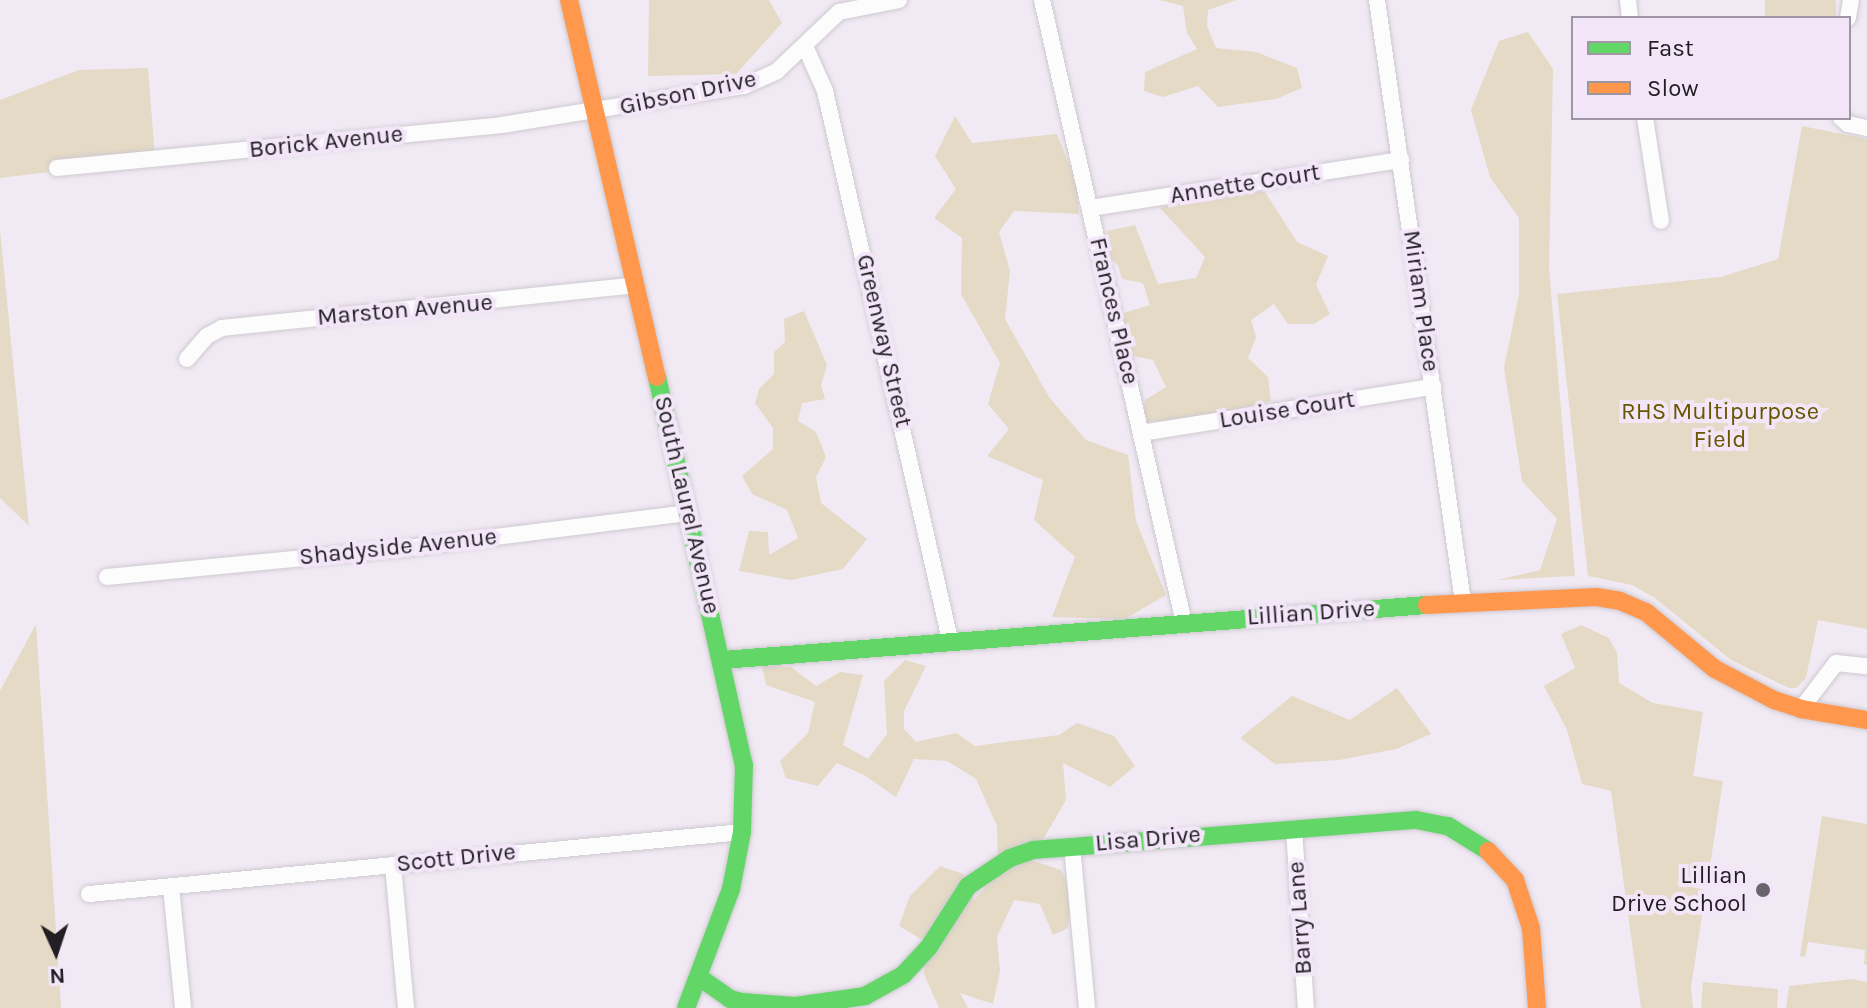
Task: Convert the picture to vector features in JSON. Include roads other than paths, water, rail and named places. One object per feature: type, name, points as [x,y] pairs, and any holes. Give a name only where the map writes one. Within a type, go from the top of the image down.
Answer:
[{"type":"street","name":"South Laurel Avenue","points":[[569,0],[723,660],[744,765],[742,832],[726,905],[686,1008]]},
{"type":"street","name":"Gibson Drive","points":[[595,111],[744,86],[777,71],[805,46],[828,18],[839,12],[899,0]]},
{"type":"street","name":"Frances Place","points":[[1042,0],[1184,623]]},
{"type":"street","name":"Miriam Place","points":[[1377,0],[1463,602]]},
{"type":"street","name":"Greenway Street","points":[[805,46],[825,91],[950,640]]},
{"type":"street","name":"Borick Avenue","points":[[57,168],[502,125],[595,111]]},
{"type":"street","points":[[1645,120],[1661,221]]},
{"type":"street","points":[[1843,120],[1867,128]]},
{"type":"street","name":"Annette Court","points":[[1090,208],[1401,160]]},
{"type":"street","name":"Marston Avenue","points":[[187,359],[207,336],[222,328],[636,285]]},
{"type":"street","name":"Louise Court","points":[[1141,433],[1433,387]]},
{"type":"street","name":"Shadyside Avenue","points":[[107,577],[399,549],[689,513]]},
{"type":"street","name":"Lillian Drive","points":[[723,660],[950,640],[1583,596],[1620,601],[1656,619],[1715,669],[1774,700],[1801,709],[1867,720]]},
{"type":"street","points":[[1801,709],[1836,663],[1867,666]]},
{"type":"street","name":"Lisa Drive","points":[[699,977],[730,999],[762,1005],[821,1005],[865,996],[893,982],[915,965],[952,906],[984,873],[1033,850],[1416,820],[1448,826],[1485,847],[1515,880],[1526,907],[1537,1008]]},
{"type":"street","name":"Barry Lane","points":[[1294,829],[1306,1008]]},
{"type":"street","name":"Scott Drive","points":[[89,894],[742,832]]},
{"type":"street","points":[[1072,846],[1087,1008]]},
{"type":"street","points":[[393,865],[406,1008]]},
{"type":"street","points":[[171,887],[183,1008]]},
{"type":"place","name":"Lillian Drive School","points":[[1763,890]]},
{"type":"park label","name":"RHS Multipurpose Field","points":[[1720,426]]}]
